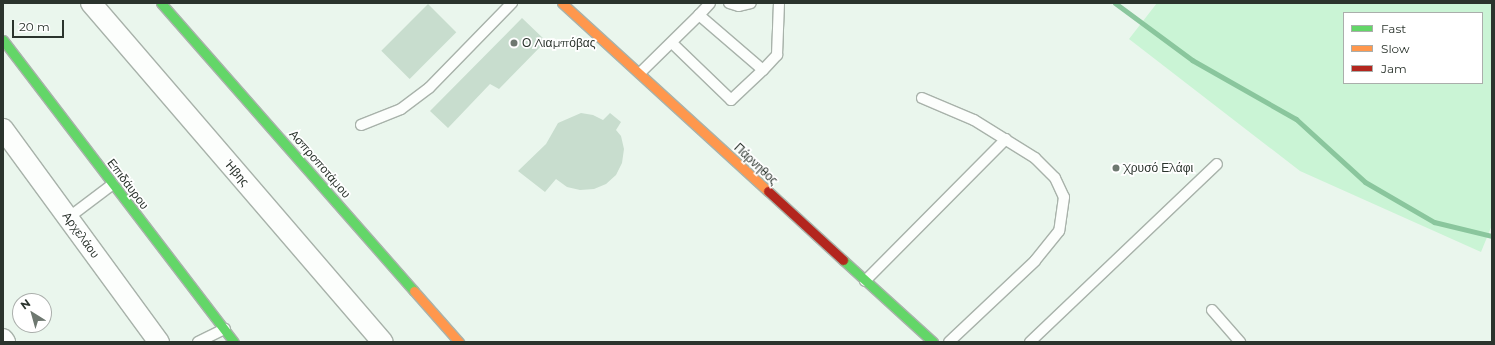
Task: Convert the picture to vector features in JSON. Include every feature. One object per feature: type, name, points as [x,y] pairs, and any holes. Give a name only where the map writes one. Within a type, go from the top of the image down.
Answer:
[{"type":"street","name":"Ήβης","points":[[91,3],[383,342]]},
{"type":"street","name":"Ασπροποτάμου","points":[[161,3],[459,342]]},
{"type":"street","name":"Πάρνηθος","points":[[562,3],[640,73],[865,282],[933,342]]},
{"type":"street","name":"Επιδάυρου","points":[[3,40],[234,342]]},
{"type":"street","name":"Αρχελάου","points":[[3,129],[160,342]]},
{"type":"lane","points":[[361,125],[401,109],[429,88],[512,3]]},
{"type":"lane","points":[[640,73],[672,43],[710,3]]},
{"type":"lane","points":[[729,3],[739,6],[751,3]]},
{"type":"lane","points":[[672,43],[731,100],[777,55],[779,3]]},
{"type":"lane","points":[[699,15],[763,70]]},
{"type":"lane","points":[[922,98],[974,120],[1035,158],[1055,178],[1064,197],[1059,231],[1035,261],[949,342]]},
{"type":"lane","points":[[865,282],[1006,139]]},
{"type":"lane","points":[[1030,342],[1217,164]]},
{"type":"lane","points":[[68,218],[113,184]]},
{"type":"lane","points":[[1212,310],[1240,342]]},
{"type":"lane","points":[[198,342],[225,329]]},
{"type":"green space","points":[[1157,3],[1492,3],[1492,225],[1481,252],[1300,171],[1129,39]]},
{"type":"building","points":[[428,4],[456,32],[410,79],[381,51]]},
{"type":"building","points":[[522,18],[546,41],[499,89],[490,84],[448,128],[430,111]]},
{"type":"building","points":[[581,113],[593,115],[603,120],[610,113],[621,122],[616,130],[621,136],[624,149],[622,163],[616,175],[606,184],[594,189],[580,190],[567,187],[556,179],[545,192],[518,171],[546,144],[558,123]]},
{"type":"waterway","points":[[1115,3],[1192,60],[1296,119],[1365,182],[1434,222],[1492,236]]},
{"type":"traffic: fast","points":[[161,3],[414,291]]},
{"type":"traffic: fast","points":[[3,40],[234,342]]},
{"type":"traffic: fast","points":[[843,260],[933,342]]},
{"type":"traffic: slow","points":[[562,3],[768,191]]},
{"type":"traffic: slow","points":[[414,291],[459,342]]},
{"type":"traffic: jam","points":[[768,191],[843,260]]},
{"type":"place","name":"Ο Λιαμπόβας","points":[[514,43]]},
{"type":"place","name":"Χρυσό Ελάφι","points":[[1116,168]]}]
